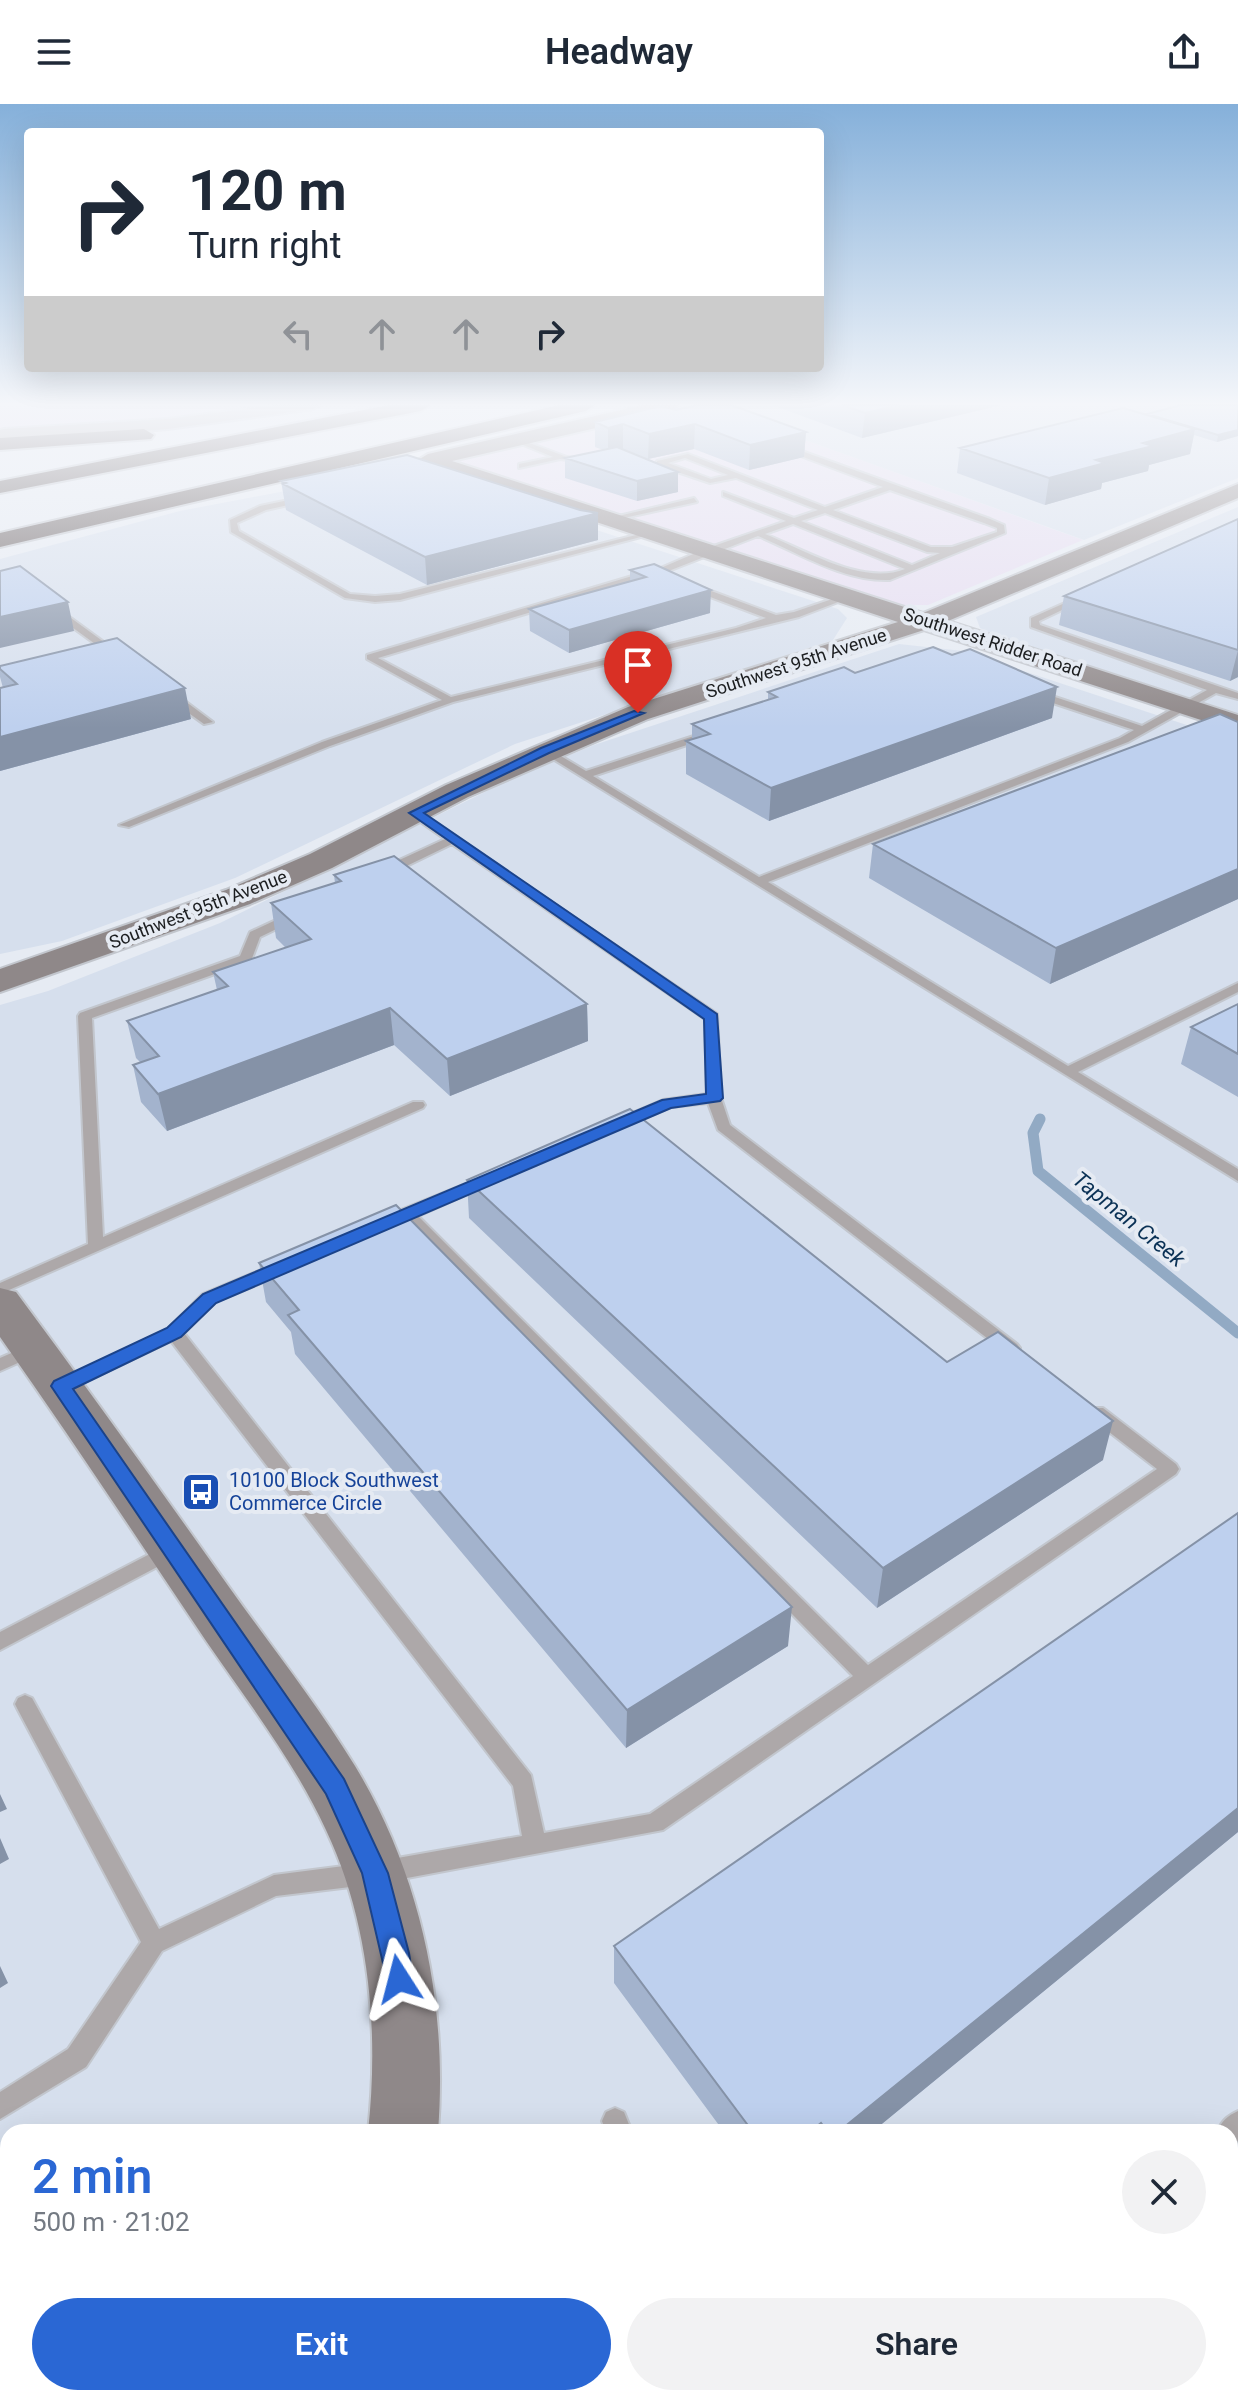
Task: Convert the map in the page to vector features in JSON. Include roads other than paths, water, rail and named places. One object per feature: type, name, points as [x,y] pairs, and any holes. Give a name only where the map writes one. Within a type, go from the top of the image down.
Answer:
[{"type":"highway","points":[[0,519],[33,512]]},
{"type":"highway","points":[[0,540],[120,512]]},
{"type":"street","name":"Southwest Ridder Road","points":[[588,512],[1238,724]]},
{"type":"street","name":"Southwest 95th Avenue","points":[[0,981],[238,897],[321,861],[545,751],[638,713],[926,621],[1185,512]]},
{"type":"street","points":[[0,1303],[32,1367],[174,1549],[335,1787],[375,1873],[396,1953],[405,2032],[403,2124]]},
{"type":"lane","points":[[256,512],[233,522],[235,532],[348,596],[375,599],[400,597],[652,533]]},
{"type":"lane","points":[[610,519],[639,512]]},
{"type":"lane","points":[[770,512],[911,568]]},
{"type":"lane","points":[[450,700],[370,657],[659,572],[708,551],[818,512]]},
{"type":"lane","points":[[830,512],[930,550],[953,550]]},
{"type":"lane","points":[[759,534],[839,567],[889,578],[1001,533],[1001,527],[960,512]]},
{"type":"lane","points":[[659,572],[775,618]]},
{"type":"lane","points":[[1092,594],[1034,620],[1036,627],[1238,696]]},
{"type":"lane","points":[[125,825],[326,744],[450,700],[739,630],[850,596]]},
{"type":"lane","points":[[51,607],[124,661]]},
{"type":"lane","points":[[99,656],[113,653]]},
{"type":"lane","points":[[160,687],[208,722]]},
{"type":"lane","points":[[758,882],[1144,730],[1215,690]]},
{"type":"lane","points":[[1026,691],[1144,730]]},
{"type":"lane","points":[[585,775],[720,731]]},
{"type":"lane","points":[[545,751],[1238,1176]]},
{"type":"lane","points":[[415,813],[712,1017],[714,1098],[723,1127],[1021,1355]]},
{"type":"lane","points":[[368,880],[453,839]]},
{"type":"lane","points":[[96,1247],[85,1016],[246,958],[254,935],[311,907]]},
{"type":"lane","points":[[1068,1071],[1238,987]]},
{"type":"lane","points":[[610,1128],[668,1103],[714,1098]]},
{"type":"lane","points":[[0,1289],[418,1105]]},
{"type":"lane","points":[[379,1226],[494,1177]]},
{"type":"lane","points":[[407,1214],[867,1677]]},
{"type":"lane","points":[[32,1367],[174,1333],[209,1298],[294,1262]]},
{"type":"lane","points":[[174,1333],[523,1782],[535,1845]]},
{"type":"lane","points":[[0,2106],[77,2058],[154,1943],[274,1886],[375,1873],[655,1823],[1170,1469],[1083,1403]]},
{"type":"lane","points":[[0,1642],[174,1549]]},
{"type":"lane","points":[[25,1704],[154,1943]]},
{"type":"waterway","name":"Tapman Creek","points":[[1040,1119],[1033,1133],[1038,1171],[1238,1333]]},
{"type":"place","name":"10100 Block Southwest Commerce Circle","points":[[201,1492]]}]
